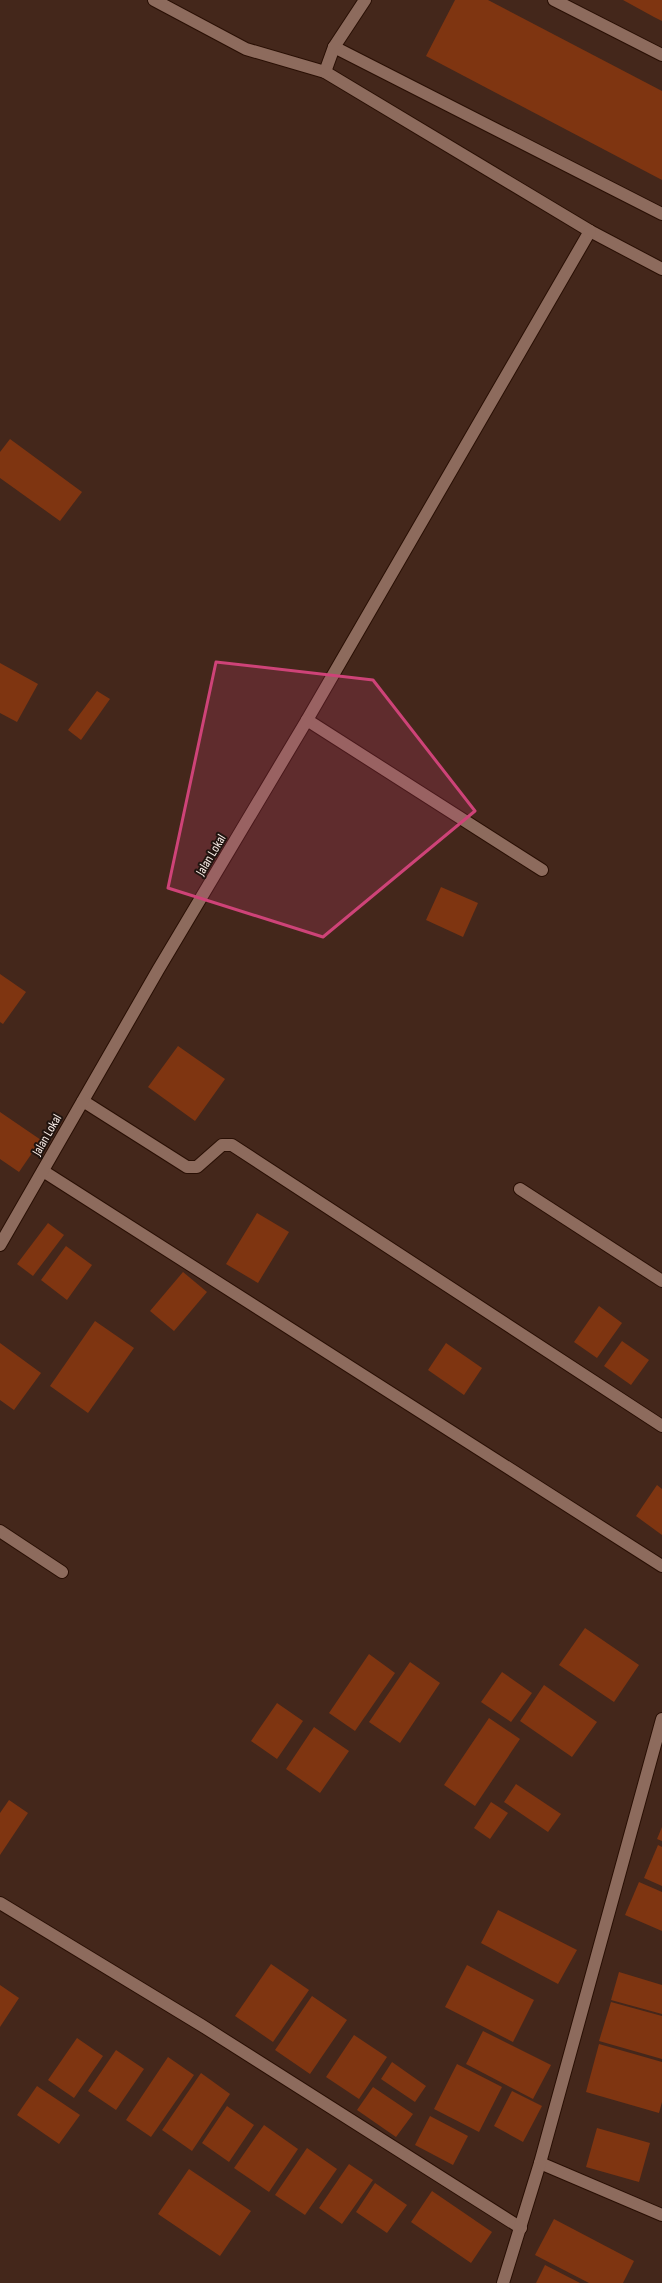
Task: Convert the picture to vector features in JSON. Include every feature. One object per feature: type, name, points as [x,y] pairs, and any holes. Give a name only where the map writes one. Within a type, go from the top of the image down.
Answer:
[{"type":"street","points":[[154,0],[246,49],[325,72],[590,231],[662,269]]},
{"type":"street","points":[[325,72],[334,47],[365,0]]},
{"type":"street","points":[[554,0],[662,55]]},
{"type":"street","points":[[334,47],[662,214]]},
{"type":"street","name":"Jalan Lokal","points":[[0,1245],[158,970],[307,720],[590,231]]},
{"type":"street","points":[[307,720],[542,870]]},
{"type":"street","points":[[82,1101],[187,1167],[197,1167],[222,1144],[232,1145],[662,1426]]},
{"type":"street","points":[[43,1171],[662,1566]]},
{"type":"street","points":[[520,1189],[662,1281]]},
{"type":"street","points":[[0,1531],[62,1572]]},
{"type":"street","points":[[503,2283],[540,2163],[662,1719]]},
{"type":"street","points":[[0,1903],[202,2025],[521,2228]]},
{"type":"street","points":[[540,2163],[662,2215]]},
{"type":"highlighted area","points":[[216,662],[373,680],[475,811],[323,937],[168,888]]},
{"type":"building","points":[[455,0],[488,0],[662,91],[662,180],[426,56]]},
{"type":"building","points":[[623,0],[662,0],[662,21],[654,17]]},
{"type":"building","points":[[10,439],[82,492],[60,521],[0,478],[0,452]]},
{"type":"building","points":[[0,663],[38,684],[17,722],[0,713]]},
{"type":"building","points":[[97,691],[110,699],[81,740],[68,730]]},
{"type":"building","points":[[441,887],[478,903],[463,937],[426,920]]},
{"type":"building","points":[[0,974],[26,992],[3,1024],[0,1022]]},
{"type":"building","points":[[178,1046],[225,1079],[195,1121],[148,1087]]},
{"type":"building","points":[[0,1112],[41,1140],[19,1172],[0,1159]]},
{"type":"building","points":[[257,1213],[289,1232],[258,1283],[226,1264]]},
{"type":"building","points":[[48,1223],[64,1235],[33,1276],[17,1264]]},
{"type":"building","points":[[66,1246],[92,1265],[67,1300],[41,1280]]},
{"type":"building","points":[[183,1272],[207,1292],[174,1331],[150,1311]]},
{"type":"building","points":[[599,1306],[622,1323],[597,1358],[574,1342]]},
{"type":"building","points":[[95,1321],[134,1348],[88,1413],[50,1386]]},
{"type":"building","points":[[622,1341],[649,1360],[631,1385],[604,1366]]},
{"type":"building","points":[[0,1343],[41,1373],[14,1410],[0,1400]]},
{"type":"building","points":[[446,1343],[482,1368],[464,1395],[428,1370]]},
{"type":"building","points":[[657,1485],[662,1489],[662,1535],[636,1516]]},
{"type":"building","points":[[585,1628],[639,1665],[614,1702],[559,1665]]},
{"type":"building","points":[[369,1654],[395,1673],[355,1731],[329,1713]]},
{"type":"building","points":[[410,1662],[440,1683],[400,1743],[369,1722]]},
{"type":"building","points":[[502,1672],[532,1693],[511,1722],[481,1702]]},
{"type":"building","points":[[544,1685],[597,1722],[572,1757],[520,1721]]},
{"type":"building","points":[[277,1703],[303,1721],[277,1759],[251,1741]]},
{"type":"building","points":[[489,1718],[520,1739],[475,1806],[444,1785]]},
{"type":"building","points":[[314,1727],[349,1751],[320,1793],[286,1769]]},
{"type":"building","points":[[516,1784],[561,1814],[548,1832],[504,1802]]},
{"type":"building","points":[[9,1800],[28,1813],[0,1855],[0,1813]]},
{"type":"building","points":[[491,1802],[508,1813],[490,1839],[474,1828]]},
{"type":"building","points":[[662,1827],[662,1841],[657,1839]]},
{"type":"building","points":[[658,1845],[662,1847],[662,1886],[644,1878]]},
{"type":"building","points":[[639,1882],[662,1892],[662,1931],[625,1915]]},
{"type":"building","points":[[498,1910],[577,1950],[558,1984],[481,1943]]},
{"type":"building","points":[[271,1964],[309,1990],[273,2042],[235,2016]]},
{"type":"building","points":[[467,1965],[534,2000],[513,2042],[445,2007]]},
{"type":"building","points":[[619,1972],[662,1985],[662,2014],[611,2000]]},
{"type":"building","points":[[0,1985],[19,1998],[0,2027]]},
{"type":"building","points":[[312,1996],[347,2020],[310,2074],[275,2050]]},
{"type":"building","points":[[611,2002],[662,2016],[662,2059],[599,2041]]},
{"type":"building","points":[[483,2031],[551,2065],[533,2099],[466,2064]]},
{"type":"building","points":[[354,2035],[387,2057],[359,2099],[326,2077]]},
{"type":"building","points":[[77,2038],[103,2056],[74,2098],[48,2080]]},
{"type":"building","points":[[599,2044],[662,2062],[662,2102],[659,2113],[586,2092]]},
{"type":"building","points":[[116,2050],[144,2069],[116,2110],[88,2091]]},
{"type":"building","points":[[168,2057],[194,2075],[151,2137],[126,2120]]},
{"type":"building","points":[[392,2062],[426,2086],[415,2102],[381,2079]]},
{"type":"building","points":[[457,2064],[502,2087],[479,2132],[434,2109]]},
{"type":"building","points":[[201,2073],[230,2094],[192,2151],[162,2130]]},
{"type":"building","points":[[37,2086],[80,2115],[59,2144],[17,2115]]},
{"type":"building","points":[[373,2087],[413,2114],[396,2137],[357,2110]]},
{"type":"building","points":[[512,2091],[542,2106],[523,2142],[494,2126]]},
{"type":"building","points":[[227,2106],[254,2125],[229,2162],[202,2143]]},
{"type":"building","points":[[430,2116],[468,2136],[453,2165],[415,2145]]},
{"type":"building","points":[[264,2125],[298,2149],[269,2192],[234,2168]]},
{"type":"building","points":[[597,2128],[650,2143],[639,2182],[586,2167]]},
{"type":"building","points":[[307,2148],[337,2169],[305,2215],[275,2195]]},
{"type":"building","points":[[349,2164],[373,2180],[342,2224],[319,2208]]},
{"type":"building","points":[[189,2169],[251,2211],[220,2256],[158,2214]]},
{"type":"building","points":[[375,2183],[407,2205],[387,2233],[356,2212]]},
{"type":"building","points":[[432,2191],[492,2232],[471,2263],[411,2222]]},
{"type":"building","points":[[554,2219],[634,2261],[623,2283],[589,2283],[535,2255]]},
{"type":"building","points":[[545,2265],[580,2283],[536,2283]]}]
